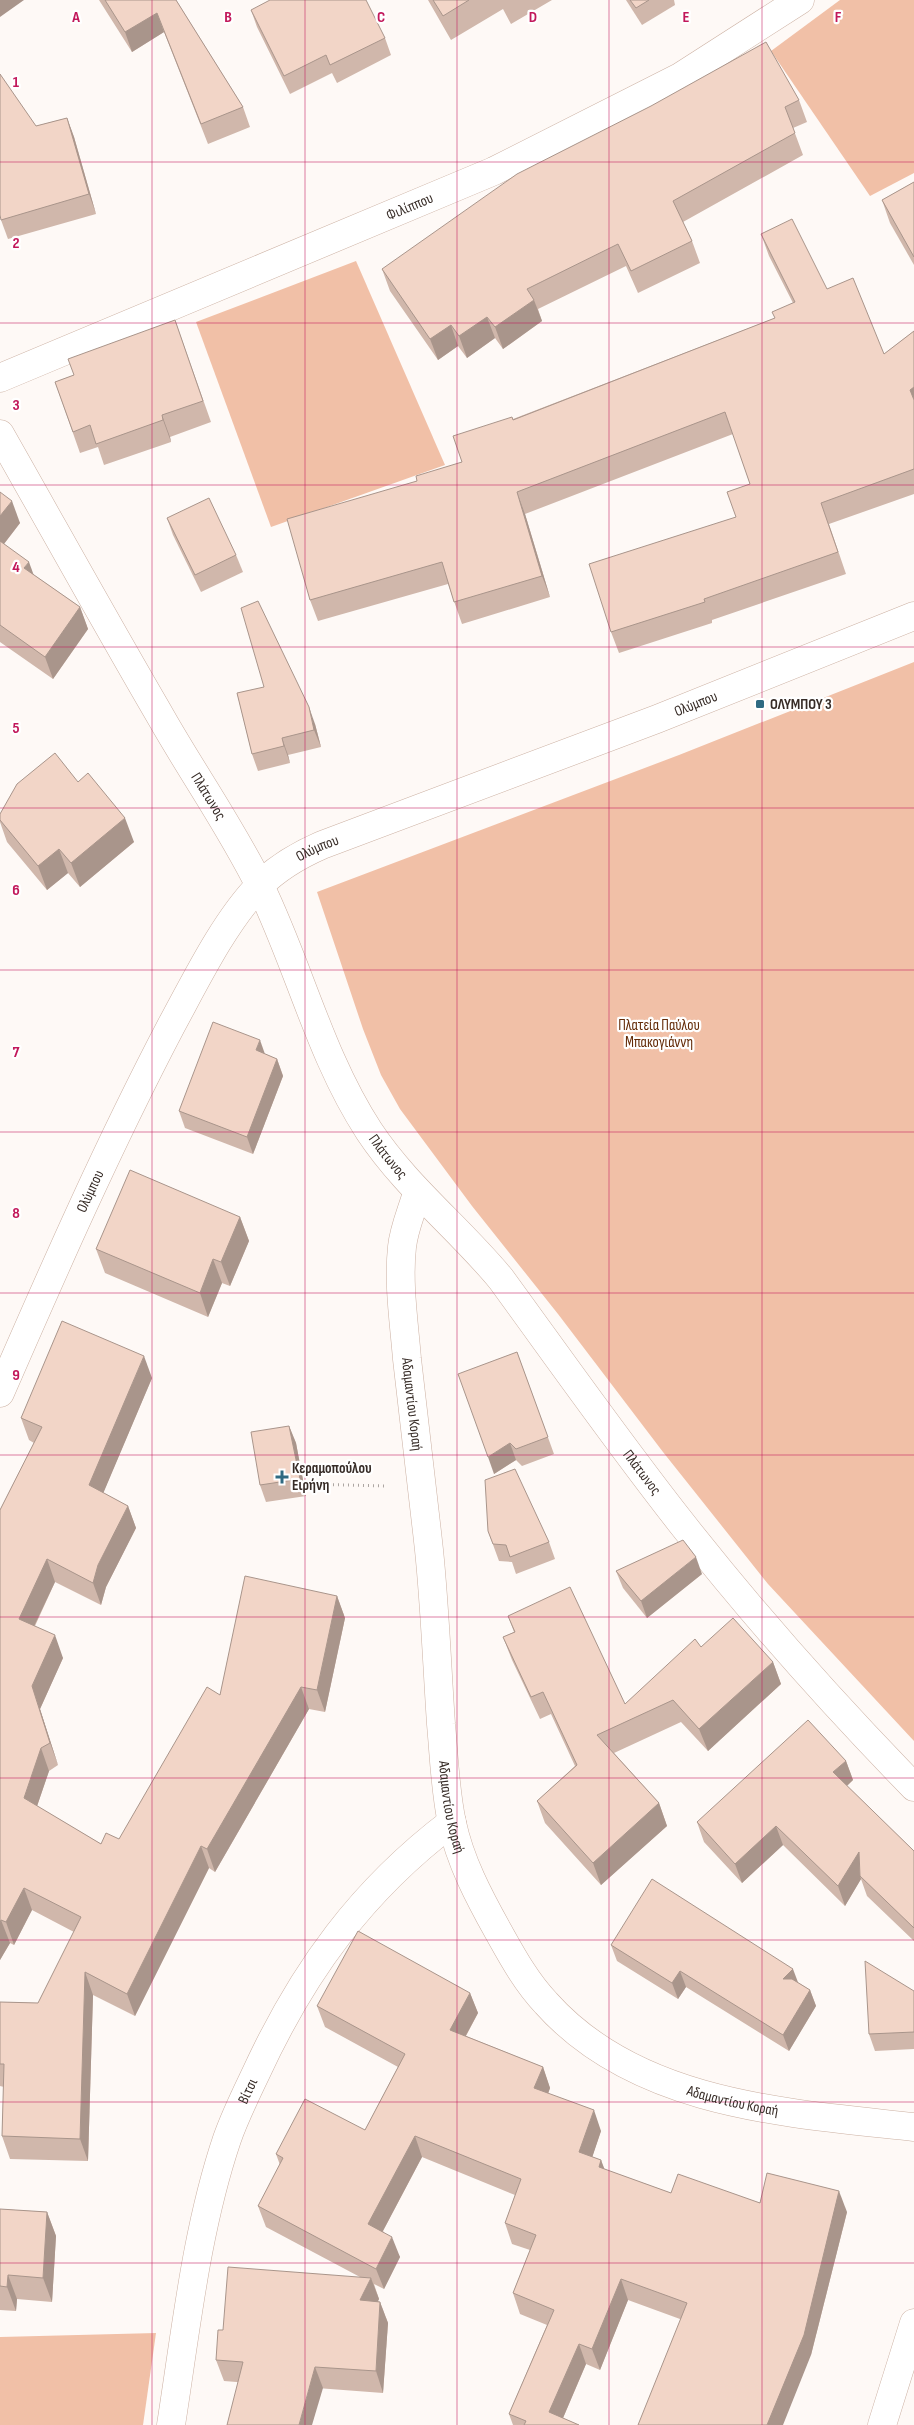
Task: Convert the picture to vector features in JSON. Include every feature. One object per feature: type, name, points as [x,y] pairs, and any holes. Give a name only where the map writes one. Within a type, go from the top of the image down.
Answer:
[{"type":"street","name":"Φιλίππου","points":[[0,378],[494,171],[680,77],[800,0]]},
{"type":"street","name":"Πλάτωνος","points":[[0,434],[95,604],[260,886],[339,1075],[368,1130],[417,1193],[468,1242],[500,1279],[662,1497],[739,1594],[806,1672],[914,1787]]},
{"type":"street","name":"Ολύμπου","points":[[0,1393],[129,1108],[198,977],[236,915],[260,886],[288,862],[322,845],[658,719],[914,616]]},
{"type":"street","name":"Αδαμαντίου Κοραή","points":[[417,1193],[405,1231],[401,1270],[402,1306],[429,1552],[444,1754],[452,1822],[459,1850],[473,1885],[526,1980],[546,2004],[596,2047],[614,2058],[667,2082],[724,2100],[796,2114],[914,2127]]},
{"type":"street","name":"Βίτσι","points":[[171,2425],[191,2298],[218,2168],[228,2138],[259,2066],[290,2004],[340,1929],[405,1859],[452,1822]]},
{"type":"street","points":[[882,2425],[914,2323]]},
{"type":"path","points":[[304,1484],[421,1487]]},
{"type":"green space","points":[[840,0],[914,0],[914,173],[870,196],[771,51]]},
{"type":"green space","points":[[356,261],[445,465],[271,527],[196,322]]},
{"type":"green space","name":"Πλατεία Παύλου Μπακογιάννη","points":[[914,662],[914,1741],[768,1584],[472,1206],[400,1109],[381,1075],[363,1029],[317,892],[679,755]]},
{"type":"green space","points":[[156,2333],[143,2425],[0,2425],[0,2337]]},
{"type":"building","points":[[105,0],[176,0],[243,107],[201,124],[157,13],[125,32]]},
{"type":"building","points":[[270,0],[366,0],[385,38],[330,65],[326,55],[284,76],[251,10]]},
{"type":"building","points":[[433,0],[469,0],[443,16]]},
{"type":"building","points":[[630,0],[649,0],[636,8]]},
{"type":"building","points":[[766,42],[799,100],[785,107],[795,133],[673,201],[692,241],[631,271],[618,244],[527,289],[534,300],[495,327],[487,317],[459,336],[451,325],[430,339],[382,269],[517,174],[651,106]]},
{"type":"building","points":[[0,74],[36,126],[67,118],[89,194],[1,220]]},
{"type":"building","points":[[914,182],[914,257],[882,200]]},
{"type":"building","points":[[792,219],[827,289],[853,278],[884,354],[914,331],[914,387],[910,390],[914,400],[914,469],[821,503],[838,552],[704,599],[705,602],[611,632],[589,564],[736,517],[727,492],[750,484],[725,412],[517,492],[542,576],[454,602],[442,562],[310,600],[287,519],[417,481],[416,476],[462,462],[453,436],[512,417],[513,420],[775,318],[772,312],[795,302],[761,234]]},
{"type":"building","points":[[175,320],[203,401],[162,415],[163,420],[96,444],[90,425],[73,432],[55,382],[74,375],[68,359]]},
{"type":"building","points":[[0,492],[12,501],[0,516]]},
{"type":"building","points":[[209,498],[236,555],[195,575],[167,518]]},
{"type":"building","points":[[0,541],[29,562],[24,568],[80,607],[45,657],[0,625]]},
{"type":"building","points":[[258,601],[309,707],[314,730],[282,738],[284,746],[252,754],[237,693],[264,687],[241,608]]},
{"type":"building","points":[[55,753],[78,782],[88,773],[125,818],[71,863],[59,849],[38,866],[0,820],[0,814],[17,784]]},
{"type":"building","points":[[213,1022],[260,1040],[256,1050],[277,1059],[247,1137],[179,1111]]},
{"type":"building","points":[[130,1170],[240,1217],[221,1262],[213,1259],[200,1293],[96,1249]]},
{"type":"building","points":[[62,1321],[144,1356],[89,1485],[128,1506],[98,1565],[93,1583],[47,1559],[19,1619],[55,1635],[32,1686],[50,1743],[41,1748],[24,1798],[101,1844],[106,1833],[119,1839],[207,1687],[220,1695],[245,1576],[337,1596],[317,1690],[301,1687],[207,1849],[201,1846],[127,1994],[85,1972],[80,2139],[2,2136],[4,2064],[0,2064],[0,2002],[38,2003],[81,1917],[24,1888],[6,1922],[1,1920],[0,1923],[0,1510],[42,1427],[21,1418]]},
{"type":"building","points":[[517,1352],[548,1437],[516,1449],[510,1443],[488,1457],[458,1374]]},
{"type":"building","points":[[289,1426],[300,1479],[260,1485],[251,1432]]},
{"type":"building","points":[[515,1469],[549,1542],[510,1557],[506,1545],[493,1544],[488,1531],[485,1480]]},
{"type":"building","points":[[683,1540],[696,1557],[641,1601],[616,1571]]},
{"type":"building","points":[[570,1587],[625,1704],[695,1639],[701,1647],[733,1618],[773,1662],[699,1729],[673,1700],[597,1735],[659,1803],[593,1863],[537,1801],[577,1765],[543,1692],[531,1697],[503,1637],[515,1632],[508,1616]]},
{"type":"building","points":[[808,1720],[846,1761],[833,1772],[914,1851],[914,1928],[860,1876],[859,1852],[838,1886],[776,1826],[735,1864],[697,1822]]},
{"type":"building","points":[[652,1879],[793,1969],[783,1979],[792,1979],[810,1990],[783,2035],[680,1971],[672,1983],[611,1945]]},
{"type":"building","points":[[358,1931],[470,1993],[450,2030],[543,2067],[534,2088],[594,2110],[579,2152],[601,2160],[599,2167],[671,2193],[678,2174],[760,2203],[767,2173],[839,2191],[804,2335],[767,2425],[638,2425],[687,2303],[621,2279],[592,2349],[579,2344],[549,2412],[579,2425],[524,2425],[526,2421],[509,2414],[554,2310],[513,2293],[536,2235],[505,2223],[521,2179],[415,2136],[368,2224],[392,2237],[376,2269],[258,2206],[283,2158],[276,2154],[305,2099],[365,2130],[405,2054],[317,2006]]},
{"type":"building","points":[[865,1961],[914,1991],[914,2032],[869,2034]]},
{"type":"building","points":[[0,2209],[47,2212],[43,2278],[8,2275],[7,2287],[0,2286]]},
{"type":"building","points":[[228,2267],[371,2278],[360,2300],[380,2302],[376,2371],[315,2367],[299,2425],[227,2425],[243,2362],[216,2360],[218,2330],[223,2330]]},
{"type":"place","name":"ΟΛΥΜΠΟΥ 3","points":[[760,704]]},
{"type":"place","name":"Κεραμοπούλου Ειρήνη","points":[[282,1477]]}]
